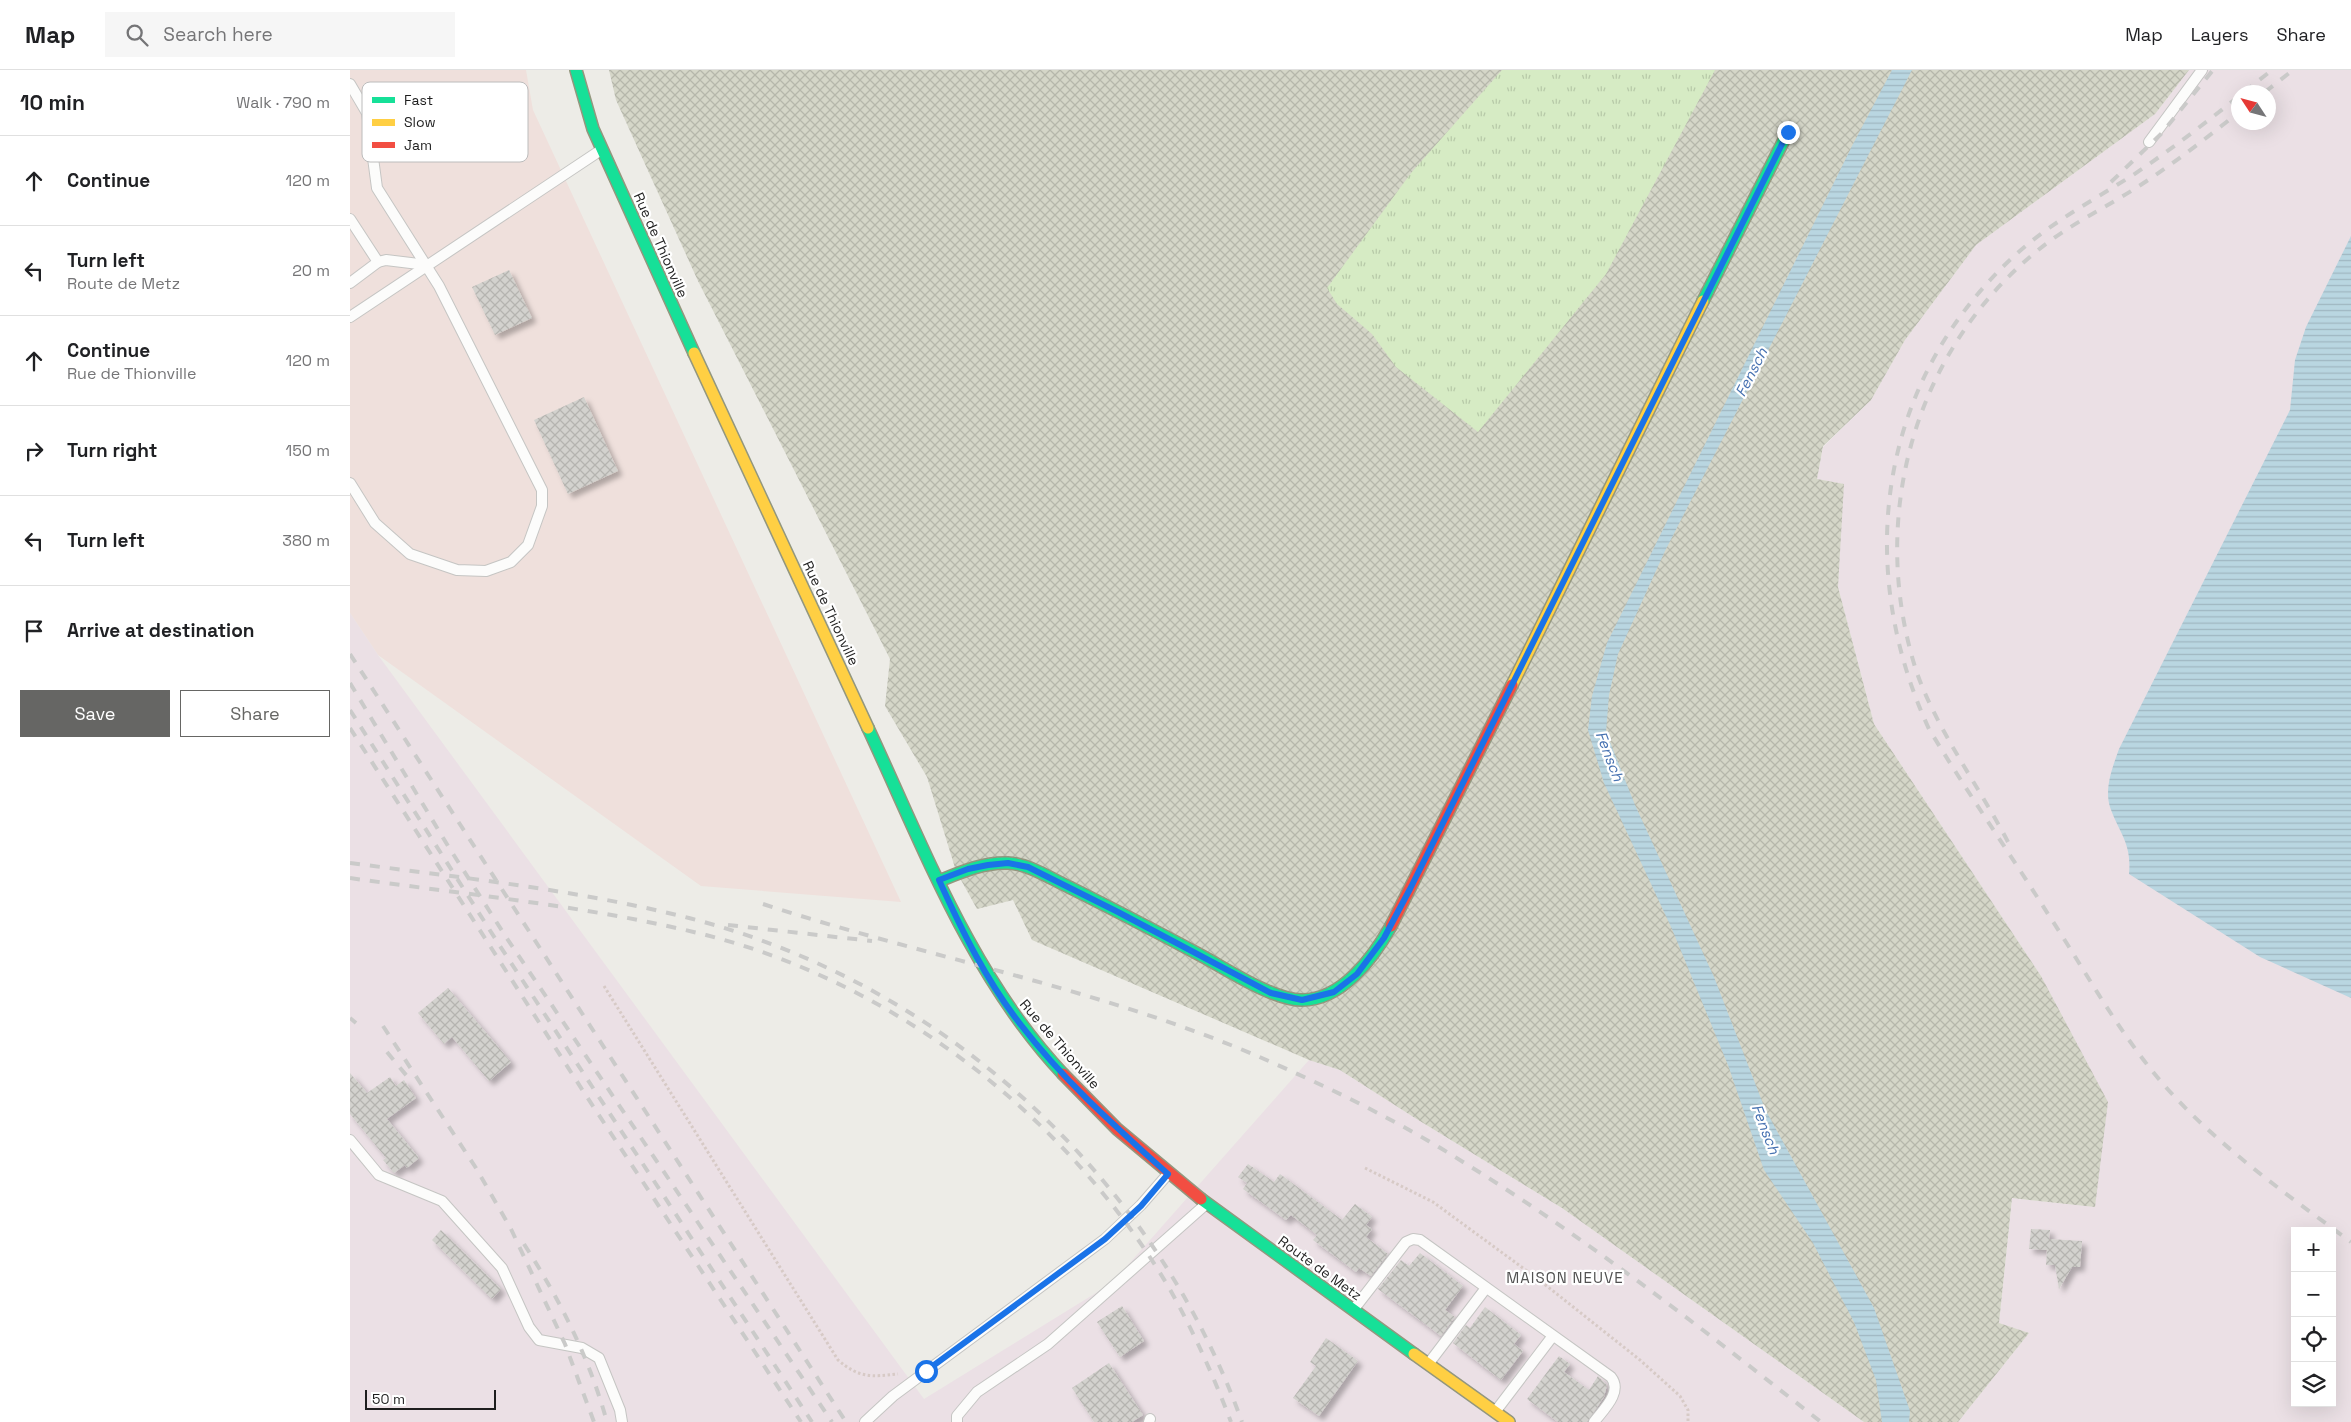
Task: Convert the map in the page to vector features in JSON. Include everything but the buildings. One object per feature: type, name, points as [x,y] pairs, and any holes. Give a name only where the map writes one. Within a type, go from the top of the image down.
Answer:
[{"type":"main road","name":"Rue de Thionville","points":[[576,70],[593,128],[645,247],[976,957],[1004,1002],[1060,1071],[1120,1131]]},
{"type":"main road","points":[[939,880],[968,869],[988,865],[1008,863],[1028,867],[1271,993],[1302,1000],[1334,992],[1357,974],[1384,938],[1410,889],[1788,132]]},
{"type":"main road","name":"Route de Metz","points":[[1120,1131],[1168,1174],[1206,1204],[1509,1422]]},
{"type":"lane","points":[[2149,142],[2202,70]]},
{"type":"lane","points":[[350,84],[362,104]]},
{"type":"lane","points":[[350,317],[602,149]]},
{"type":"lane","points":[[350,483],[375,523],[410,554],[457,570],[486,570],[511,562],[528,545],[542,506],[542,490],[427,266],[378,188],[374,162]]},
{"type":"lane","points":[[350,219],[378,262]]},
{"type":"lane","points":[[350,283],[378,262],[386,260],[427,266]]},
{"type":"lane","points":[[350,1140],[379,1175],[442,1201],[502,1268],[529,1327],[539,1340],[582,1348],[600,1358],[620,1410],[622,1422]]},
{"type":"lane","points":[[865,1422],[893,1396],[1105,1239],[1141,1206],[1168,1174]]},
{"type":"lane","points":[[956,1422],[957,1416],[978,1392],[1048,1344],[1206,1204]]},
{"type":"lane","points":[[1353,1310],[1406,1242],[1413,1239],[1420,1240],[1552,1337],[1611,1377],[1615,1383],[1612,1398],[1594,1422]]},
{"type":"lane","points":[[1428,1364],[1486,1288]]},
{"type":"lane","points":[[1495,1412],[1552,1337]]},
{"type":"path","points":[[604,986],[838,1360],[850,1370],[871,1377],[926,1371]]},
{"type":"path","points":[[1365,1168],[1433,1202],[1546,1285],[1640,1360],[1680,1396],[1688,1410],[1688,1422]]},
{"type":"shaded area","points":[[350,70],[526,70],[533,110],[901,902],[701,886],[378,655],[350,613]]},
{"type":"shaded area","points":[[609,70],[2189,70],[2155,114],[1976,245],[1905,340],[1871,400],[1823,446],[1817,479],[1844,484],[1838,587],[1874,724],[2041,976],[2108,1102],[2095,1207],[2012,1198],[1999,1323],[2029,1333],[1958,1422],[1864,1422],[1562,1208],[1340,1070],[1309,1060],[1032,940],[1013,900],[977,909],[956,871],[927,777],[885,706],[890,659],[698,281],[616,100]]},
{"type":"shaded area","points":[[2189,70],[2351,70],[2351,1422],[1958,1422],[2029,1333],[1999,1324],[2012,1198],[2095,1207],[2097,1185],[2041,976],[1874,724],[1838,587],[1843,484],[1817,479],[1823,447],[1871,400],[1905,340],[1976,245],[2155,114]]},
{"type":"shaded area","points":[[350,613],[378,655],[924,1399],[1112,1283],[1309,1060],[1340,1070],[1562,1208],[1864,1422],[350,1422]]},
{"type":"green space","points":[[1502,70],[1715,70],[1606,274],[1478,432],[1396,367],[1372,334],[1337,304],[1327,288],[1411,173]]},
{"type":"water","name":"Fensch","points":[[1892,70],[1912,70],[1665,551],[1618,654],[1609,695],[1606,732],[1635,805],[1714,977],[1765,1109],[1874,1308],[1910,1411],[1909,1422],[1882,1422],[1876,1380],[1854,1322],[1813,1243],[1764,1170],[1728,1065],[1672,929],[1604,783],[1588,730],[1592,696],[1607,643],[1852,146]]},
{"type":"water","points":[[2351,236],[2351,998],[2260,957],[2129,874],[2127,846],[2110,807],[2108,792],[2110,777],[2119,749],[2290,410],[2295,360],[2306,327]]},
{"type":"railway","points":[[2111,182],[2161,134],[2213,70]]},
{"type":"railway","points":[[2253,85],[2272,70]]},
{"type":"railway","points":[[2274,85],[2293,70]]},
{"type":"railway","points":[[2231,102],[2133,175],[2040,234],[2012,258],[1967,307],[1932,362],[1907,419],[1892,480],[1887,542],[1891,605],[1906,667],[1929,729],[2138,1053],[2173,1095],[2214,1135],[2304,1208],[2351,1242]]},
{"type":"railway","points":[[2008,842],[1946,735],[1924,692],[1916,670],[1902,613],[1897,555],[1900,498],[1912,442],[1932,388],[1959,338],[1994,292],[2049,242],[2124,196],[2188,152],[2231,118]]},
{"type":"railway","points":[[350,654],[846,1422]]},
{"type":"railway","points":[[350,683],[448,846],[506,937],[832,1422]]},
{"type":"railway","points":[[350,710],[498,943],[812,1422]]},
{"type":"railway","points":[[350,728],[585,1094],[801,1422]]},
{"type":"railway","points":[[350,863],[563,892],[689,918],[782,948],[870,990],[952,1041],[1028,1102],[1095,1172],[1154,1249],[1203,1332],[1242,1422]]},
{"type":"railway","points":[[350,878],[618,916],[706,935],[777,957],[845,987],[910,1023],[971,1066],[1028,1114],[1080,1167],[1127,1225],[1168,1286],[1186,1319],[1231,1422]]},
{"type":"railway","points":[[763,904],[1134,1011],[1195,1031],[1255,1055],[1335,1091],[1438,1147],[1555,1222],[1690,1320],[1821,1422]]},
{"type":"railway","points":[[728,925],[872,941]]},
{"type":"railway","points":[[350,1018],[356,1023]]},
{"type":"railway","points":[[383,1026],[476,1168],[511,1229],[565,1344],[594,1422]]},
{"type":"railway","points":[[387,1052],[411,1081]]},
{"type":"railway","points":[[524,1244],[550,1286],[572,1330],[592,1375],[607,1422]]},
{"type":"traffic: fast","points":[[576,70],[593,129],[694,353]]},
{"type":"traffic: fast","points":[[1703,301],[1788,132]]},
{"type":"traffic: fast","points":[[868,728],[930,864],[976,953],[1002,995],[1031,1036],[1063,1074]]},
{"type":"traffic: fast","points":[[939,881],[973,868],[990,864],[1008,863],[1024,866],[1040,872],[1120,913],[1264,990],[1290,999],[1317,998],[1343,985],[1355,975],[1375,951],[1391,926]]},
{"type":"traffic: fast","points":[[1201,1199],[1414,1354]]},
{"type":"traffic: slow","points":[[1512,685],[1703,301]]},
{"type":"traffic: slow","points":[[694,353],[868,728]]},
{"type":"traffic: slow","points":[[1414,1354],[1509,1422]]},
{"type":"traffic: jam","points":[[1391,926],[1512,685]]},
{"type":"traffic: jam","points":[[1063,1074],[1117,1129],[1201,1199]]},
{"type":"district","name":"MAISON NEUVE","points":[[1565,1277]]},
{"type":"route","points":[[926,1371],[1105,1239],[1141,1206],[1168,1174],[1104,1116],[1060,1071],[1021,1025],[976,957],[939,880],[968,869],[988,865],[1008,863],[1028,867],[1271,993],[1302,1000],[1334,992],[1357,974],[1384,938],[1410,889],[1788,132]]}]
